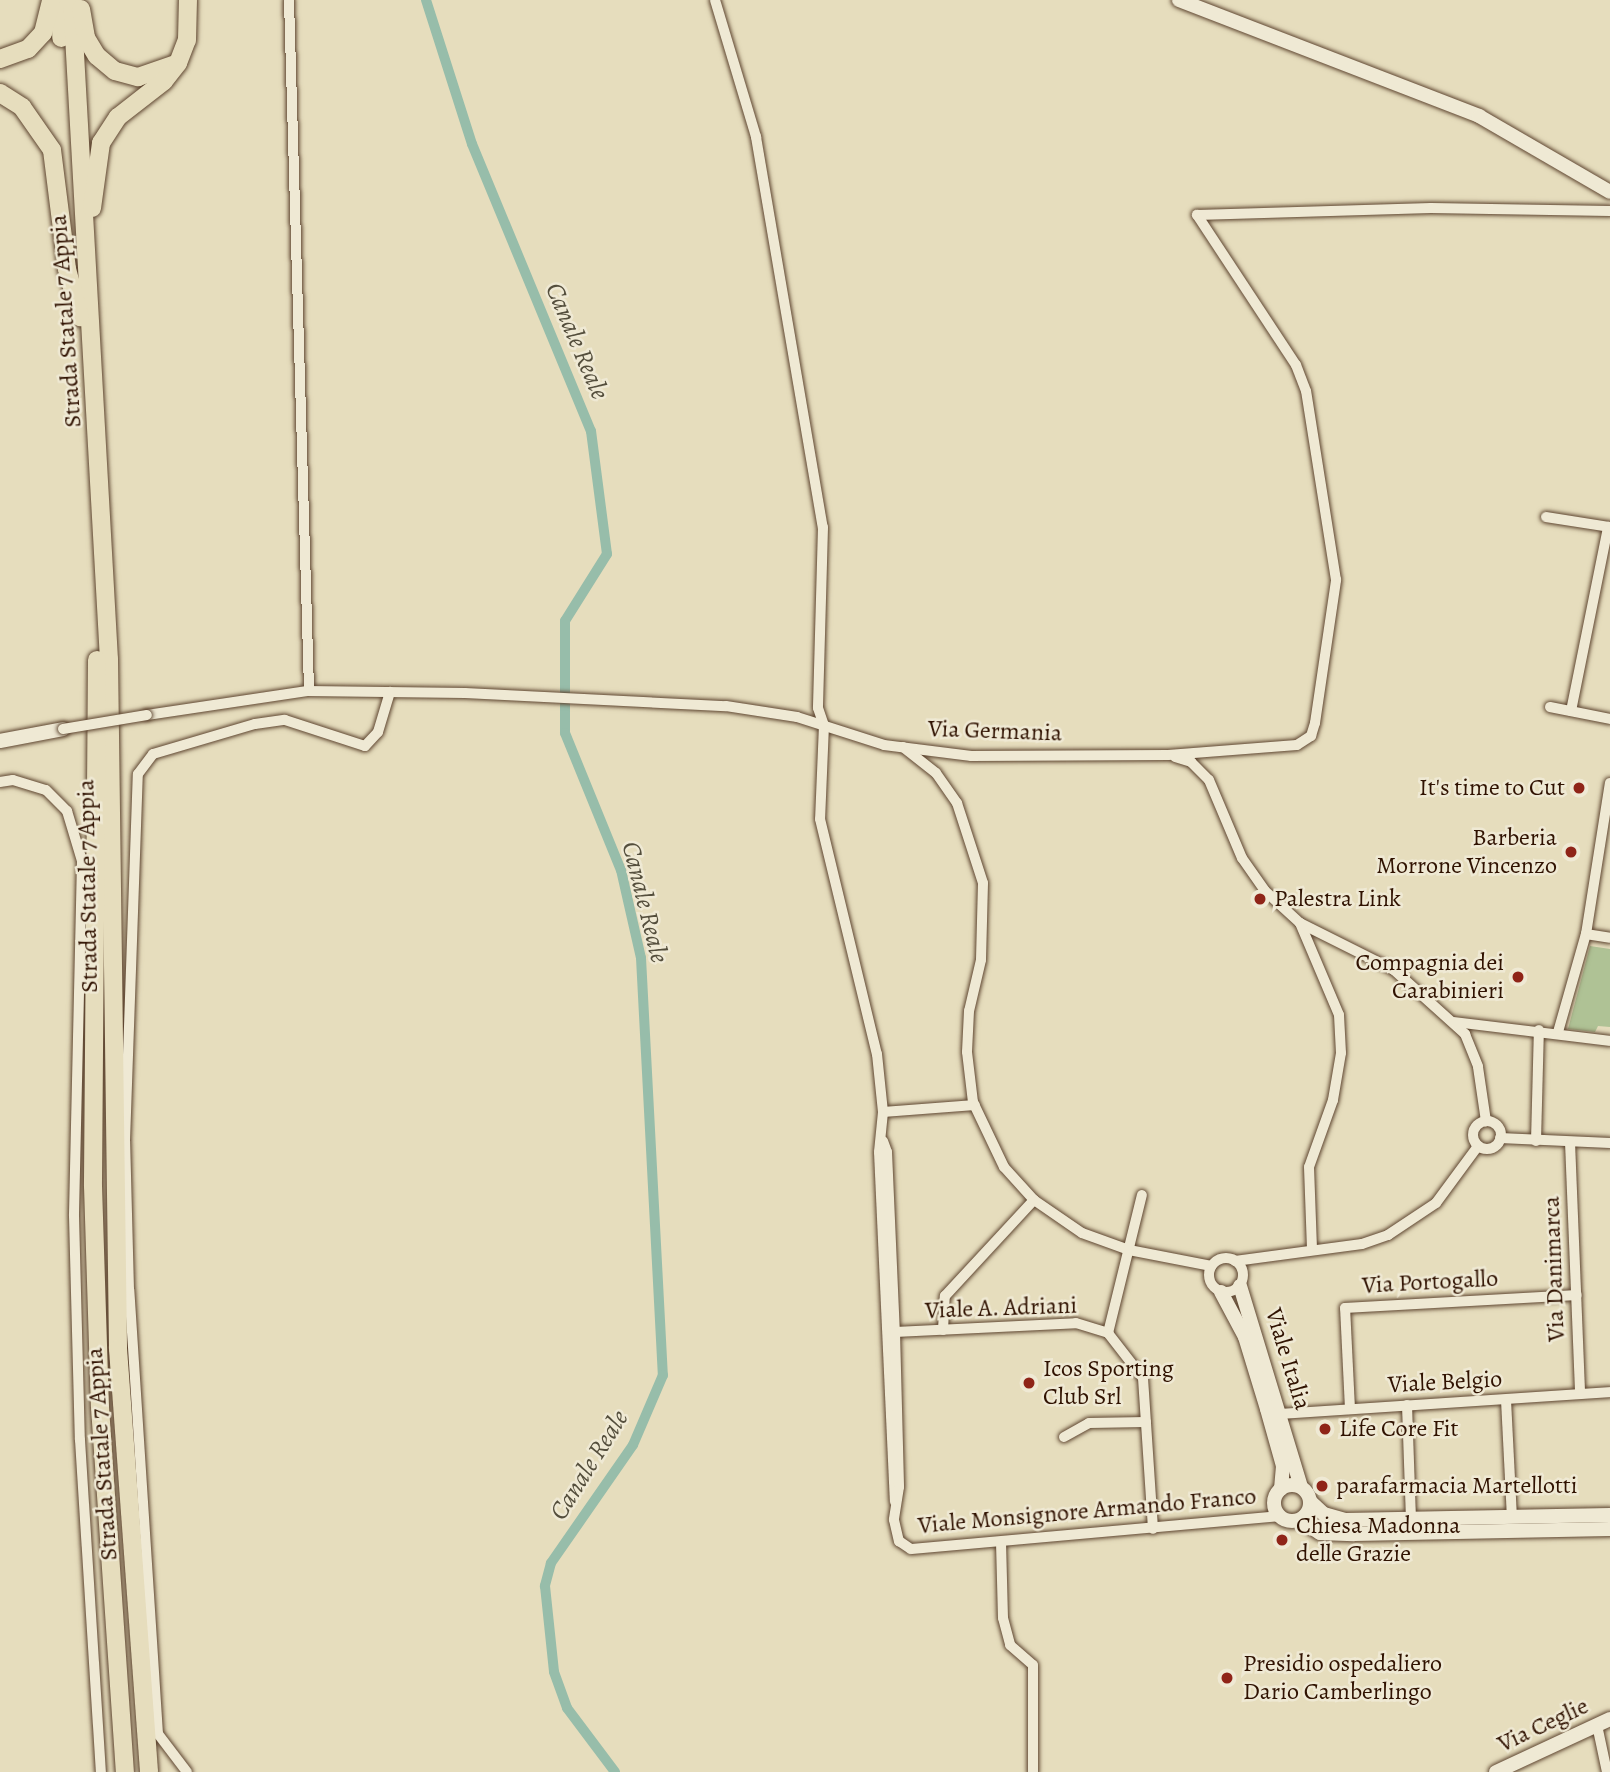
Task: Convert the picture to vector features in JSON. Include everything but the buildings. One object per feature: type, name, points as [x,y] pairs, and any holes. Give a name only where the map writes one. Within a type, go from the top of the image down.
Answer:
[{"type":"highway","points":[[0,59],[28,49],[43,33],[51,0]]},
{"type":"highway","name":"Strada Statale 7 Appia","points":[[60,0],[80,317],[97,660],[93,1186],[100,1407],[125,1772]]},
{"type":"highway","name":"Strada Statale 7 Appia","points":[[72,0],[81,189],[93,330],[109,659],[118,1349],[149,1772]]},
{"type":"highway","points":[[82,0],[86,38],[97,56],[116,71],[138,77],[178,63]]},
{"type":"highway","points":[[93,330],[97,281],[91,194],[101,143],[118,117],[164,81],[178,63],[187,40],[188,0]]},
{"type":"highway","points":[[0,93],[22,107],[51,150],[59,180],[67,268],[80,317]]},
{"type":"street","points":[[289,0],[309,691]]},
{"type":"street","name":"Viale Monsignore Armando Franco","points":[[715,0],[756,137],[823,527],[818,708],[824,725],[819,772],[825,854],[877,1054],[883,1112],[880,1179],[899,1541],[911,1549],[1153,1530],[1279,1516]]},
{"type":"street","points":[[1180,0],[1479,116],[1607,190]]},
{"type":"street","name":"Via Germania","points":[[64,729],[309,691],[390,692],[580,696],[726,706],[824,725],[902,747],[996,757],[1168,755],[1297,745],[1311,736],[1336,588],[1306,391],[1296,365],[1197,215],[1431,208],[1610,211]]},
{"type":"street","points":[[1546,517],[1609,527],[1571,711]]},
{"type":"street","points":[[187,1772],[158,1734],[129,1290],[125,1142],[138,774],[153,754],[285,720],[365,746],[378,732],[390,692]]},
{"type":"street","points":[[1550,706],[1610,719]]},
{"type":"street","points":[[0,741],[64,729]]},
{"type":"street","points":[[902,747],[936,773],[957,803],[983,883],[981,960],[969,1011],[967,1052],[975,1105],[1004,1167],[1034,1200],[1082,1233],[1129,1250],[1211,1266],[1223,1258],[1235,1261],[1362,1244],[1413,1222],[1436,1203],[1478,1146],[1474,1129],[1486,1121]]},
{"type":"street","points":[[1168,755],[1191,762],[1209,779],[1241,858],[1264,890],[1300,923],[1394,970],[1465,1034],[1478,1067],[1486,1121]]},
{"type":"street","points":[[0,782],[13,780],[46,790],[67,811],[82,861],[74,1216],[80,1440],[101,1772]]},
{"type":"street","points":[[1558,1032],[1586,934],[1610,783]]},
{"type":"street","points":[[1597,868],[1610,870]]},
{"type":"street","points":[[1300,923],[1339,1015],[1341,1053],[1334,1100],[1309,1167],[1312,1249]]},
{"type":"street","points":[[1586,934],[1610,938]]},
{"type":"street","points":[[1454,1022],[1558,1032],[1610,1041]]},
{"type":"street","points":[[1536,1141],[1539,1030]]},
{"type":"street","points":[[883,1112],[975,1105]]},
{"type":"street","points":[[1478,1146],[1494,1147],[1500,1138],[1499,1128],[1486,1121]]},
{"type":"street","points":[[1500,1138],[1610,1143]]},
{"type":"street","name":"Viale Monsignore Armando Franco","points":[[883,1141],[887,1152],[895,1332],[895,1502]]},
{"type":"street","name":"Via Danimarca","points":[[1570,1142],[1580,1394]]},
{"type":"street","points":[[1108,1333],[1142,1195]]},
{"type":"street","points":[[943,1330],[945,1297],[1034,1200]]},
{"type":"street","points":[[1211,1266],[1209,1279],[1221,1292],[1240,1286],[1243,1270],[1235,1261]]},
{"type":"street","name":"Viale Italia","points":[[1240,1286],[1282,1414],[1301,1487]]},
{"type":"street","name":"Viale Italia","points":[[1221,1292],[1245,1337],[1267,1409],[1283,1465],[1281,1489]]},
{"type":"street","name":"Via Portogallo","points":[[1350,1409],[1345,1308],[1577,1295]]},
{"type":"street","name":"Viale A. Adriani","points":[[895,1332],[1076,1323],[1108,1333],[1143,1378],[1153,1530]]},
{"type":"street","name":"Viale Belgio","points":[[1282,1414],[1610,1392]]},
{"type":"street","points":[[1506,1400],[1512,1517]]},
{"type":"street","points":[[1407,1405],[1411,1519]]},
{"type":"street","points":[[1063,1437],[1089,1423],[1146,1422]]},
{"type":"street","points":[[1610,1515],[1345,1520],[1324,1514],[1311,1502],[1301,1487],[1281,1489],[1274,1505],[1279,1516],[1300,1520],[1320,1533],[1610,1529]]},
{"type":"street","points":[[1300,1520],[1311,1502]]},
{"type":"street","points":[[1001,1542],[1003,1618],[1010,1645],[1032,1665],[1034,1677],[1033,1772]]},
{"type":"street","points":[[1603,1722],[1607,1772]]},
{"type":"street","name":"Via Ceglie","points":[[1496,1772],[1603,1722]]},
{"type":"green space","points":[[1590,946],[1610,949],[1610,1027],[1598,1026],[1595,1032],[1568,1029]]},
{"type":"waterway","name":"Canale Reale","points":[[426,0],[472,144],[591,431],[607,554],[565,621],[565,733],[621,870],[641,958],[663,1375],[633,1445],[551,1563],[545,1586],[554,1672],[567,1708],[615,1772]]},
{"type":"place","name":"It's time to Cut","points":[[1579,788]]},
{"type":"place","name":"Barberia Morrone Vincenzo","points":[[1571,852]]},
{"type":"place","name":"Palestra Link","points":[[1260,899]]},
{"type":"place","name":"Compagnia dei Carabinieri","points":[[1518,977]]},
{"type":"place","name":"Icos Sporting Club Srl","points":[[1029,1383]]},
{"type":"place","name":"Life Core Fit","points":[[1325,1429]]},
{"type":"place","name":"parafarmacia Martellotti","points":[[1322,1486]]},
{"type":"place","name":"Chiesa Madonna delle Grazie","points":[[1282,1540]]},
{"type":"place","name":"Presidio ospedaliero Dario Camberlingo","points":[[1227,1678]]}]
